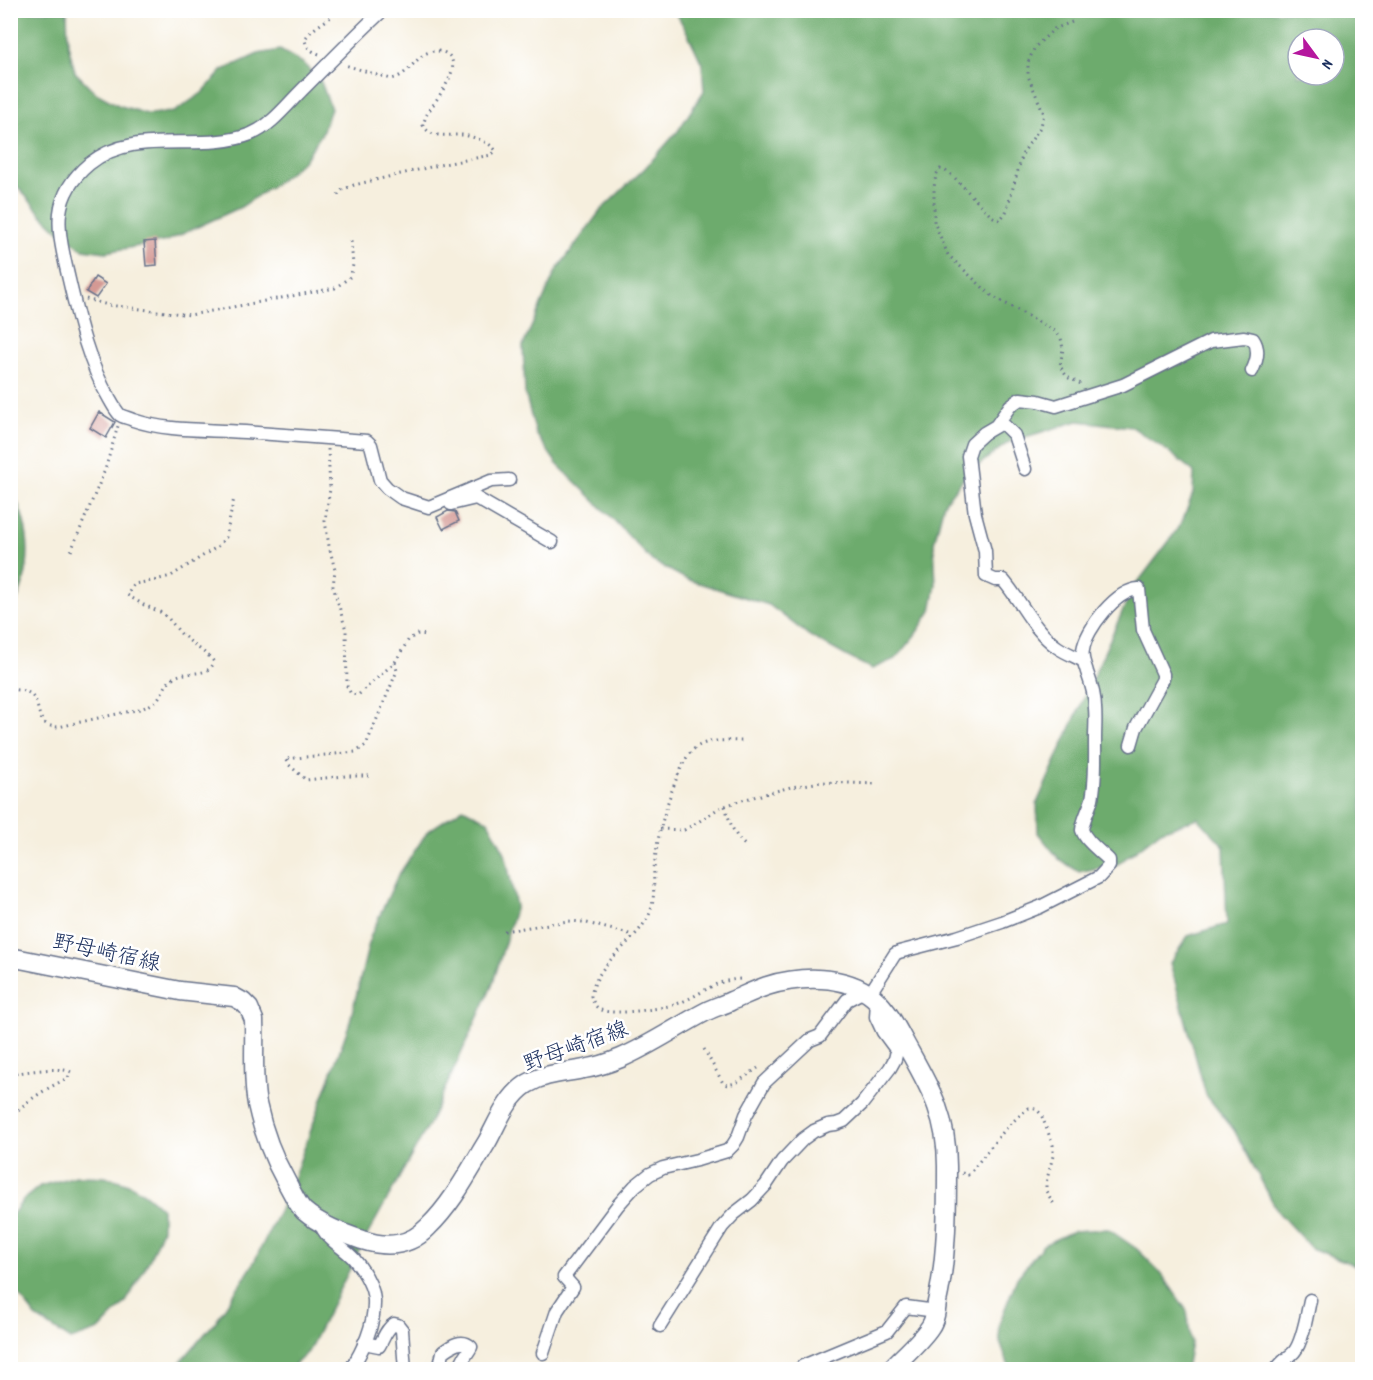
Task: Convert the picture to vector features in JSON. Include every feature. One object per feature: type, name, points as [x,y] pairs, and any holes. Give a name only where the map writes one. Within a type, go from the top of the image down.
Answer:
[{"type":"main road","name":"野母崎宿線","points":[[10,957],[180,991],[214,994],[243,1002],[249,1008],[254,1020],[257,1102],[265,1137],[302,1209],[330,1228],[376,1244],[392,1245],[408,1241],[426,1230],[450,1202],[505,1108],[518,1091],[527,1084],[558,1073],[582,1070],[622,1057],[710,1010],[767,986],[808,979],[843,981],[870,995]]},
{"type":"main road","points":[[870,995],[893,1021],[930,1087],[943,1126],[947,1152],[944,1255],[936,1311],[927,1331],[890,1370]]},
{"type":"street","points":[[383,10],[267,124],[253,133],[225,141],[134,144],[100,155],[76,176],[65,192],[59,212],[62,247],[87,348],[104,390],[121,416],[143,423],[186,430],[367,441],[371,445],[380,480],[401,498],[429,507],[440,507],[476,498],[552,542]]},
{"type":"street","points":[[1082,660],[1057,646],[1031,621],[1003,580],[994,580],[986,576],[985,551],[975,514],[969,456],[972,444],[996,426],[1010,406],[1020,399],[1056,406],[1123,385],[1210,340],[1244,337],[1253,339],[1256,344],[1257,357],[1252,371]]},
{"type":"street","points":[[1000,421],[1014,435],[1025,469]]},
{"type":"street","points":[[429,507],[491,481],[509,480]]},
{"type":"street","points":[[543,1353],[557,1311],[573,1287],[564,1277],[618,1205],[635,1186],[650,1174],[663,1168],[697,1161],[727,1151],[738,1137],[746,1115],[764,1083],[810,1040],[820,1036],[847,1000],[870,995],[895,954],[899,951],[957,937],[1040,908],[1099,877],[1109,866],[1109,860],[1083,835],[1082,830],[1092,799],[1095,754],[1095,707],[1093,690],[1082,660],[1083,649],[1088,635],[1101,615],[1126,593],[1139,589],[1143,630],[1163,674],[1163,679],[1136,728],[1131,745]]},
{"type":"street","points":[[660,1326],[722,1227],[766,1185],[782,1161],[803,1139],[814,1131],[844,1121],[862,1104],[890,1068],[897,1051],[876,1017],[870,995]]},
{"type":"street","points":[[319,1221],[329,1238],[353,1258],[364,1273],[374,1298],[373,1313],[361,1354],[350,1370]]},
{"type":"street","points":[[1276,1370],[1296,1350],[1305,1326],[1310,1300]]},
{"type":"street","points":[[799,1370],[803,1365],[887,1331],[906,1307],[936,1311]]},
{"type":"street","points":[[364,1343],[379,1346],[388,1328],[393,1324],[398,1325],[402,1330],[405,1370]]},
{"type":"street","points":[[439,1370],[443,1352],[453,1345],[469,1344],[471,1347],[464,1357],[461,1370]]},
{"type":"path","points":[[320,54],[310,51],[305,39],[310,32],[338,10]]},
{"type":"path","points":[[1072,22],[1054,29],[1035,47],[1028,62],[1028,76],[1044,114],[1041,126],[1023,153],[1005,212],[1000,220],[991,216],[953,176],[940,169],[936,175],[933,202],[934,222],[948,255],[992,296],[1055,331],[1061,338],[1063,349],[1060,366],[1067,377],[1086,386],[1094,394]]},
{"type":"path","points":[[331,62],[391,79],[404,74],[425,54],[434,51],[443,52],[450,56],[453,65],[449,81],[426,115],[423,124],[426,131],[448,136],[459,134],[486,142],[496,151],[491,155],[354,185],[342,190],[338,195]]},
{"type":"path","points":[[73,295],[108,305],[190,315],[335,288],[350,277],[353,265],[351,241]]},
{"type":"path","points":[[71,551],[105,470],[121,416]]},
{"type":"path","points":[[328,438],[330,489],[325,521],[335,570],[333,586],[346,630],[347,686],[351,694],[358,695],[395,662],[409,639],[418,634],[428,635]]},
{"type":"path","points":[[10,689],[29,693],[34,699],[43,722],[49,727],[58,727],[155,703],[174,676],[210,670],[214,662],[211,657],[182,635],[168,618],[127,595],[134,584],[171,576],[217,547],[226,537],[234,498]]},
{"type":"path","points":[[369,776],[306,780],[285,759],[356,752],[366,745],[397,671],[395,662]]},
{"type":"path","points":[[744,741],[707,743],[695,749],[682,765],[666,804],[657,838],[654,900],[647,918],[604,968],[592,988],[591,996],[593,1002],[602,1010],[635,1011],[672,1006],[716,983],[738,979],[758,981],[767,986]]},
{"type":"path","points":[[660,829],[684,830],[719,808],[791,787],[821,782],[877,784]]},
{"type":"path","points":[[725,806],[738,839],[746,846]]},
{"type":"path","points":[[504,930],[568,921],[583,922],[633,935]]},
{"type":"path","points":[[704,1049],[723,1083],[727,1085],[736,1083],[766,1064]]},
{"type":"path","points":[[10,1074],[48,1070],[71,1072],[68,1078],[42,1092],[10,1118]]},
{"type":"path","points":[[947,1152],[960,1171],[968,1175],[1018,1116],[1029,1108],[1036,1109],[1041,1114],[1053,1145],[1046,1191],[1054,1204]]},
{"type":"green space","points":[[11,11],[67,11],[68,44],[75,72],[96,93],[118,105],[147,114],[174,112],[202,93],[223,70],[258,54],[280,50],[303,63],[321,82],[331,109],[321,135],[304,160],[282,179],[241,207],[167,241],[106,252],[83,249],[64,236],[11,182]]},
{"type":"green space","points":[[675,11],[1362,11],[1362,1265],[1355,1265],[1311,1248],[1278,1212],[1234,1130],[1206,1095],[1170,963],[1188,936],[1227,924],[1224,846],[1198,818],[1161,831],[1118,864],[1079,872],[1059,859],[1038,833],[1037,803],[1132,590],[1183,520],[1193,493],[1194,472],[1132,427],[1078,421],[1009,442],[968,473],[944,503],[934,543],[936,585],[931,611],[895,659],[872,669],[810,636],[769,605],[686,579],[652,561],[557,464],[536,434],[525,393],[523,346],[556,271],[601,210],[645,168],[678,131],[704,91],[702,64]]},
{"type":"green space","points":[[11,488],[24,520],[28,550],[24,581],[11,613]]},
{"type":"green space","points":[[463,808],[488,821],[505,853],[516,906],[492,986],[429,1124],[363,1243],[308,1352],[290,1369],[176,1370],[216,1321],[251,1268],[288,1193],[349,1025],[371,935],[397,877],[428,831]]},
{"type":"green space","points":[[76,1176],[105,1177],[138,1189],[162,1209],[162,1229],[150,1259],[126,1302],[99,1330],[71,1340],[36,1317],[16,1291],[11,1274],[10,1218],[23,1200],[40,1186]]},
{"type":"green space","points":[[1108,1229],[1137,1249],[1161,1273],[1187,1311],[1191,1343],[1186,1369],[1010,1369],[1000,1342],[999,1324],[1017,1278],[1043,1245],[1073,1231]]},
{"type":"building","points":[[155,241],[157,265],[146,266],[144,242]]},
{"type":"building","points":[[95,277],[106,284],[96,298],[86,292]]},
{"type":"building","points":[[99,412],[115,422],[106,438],[90,428]]},
{"type":"building","points":[[448,511],[455,512],[459,521],[443,529],[437,517]]}]
